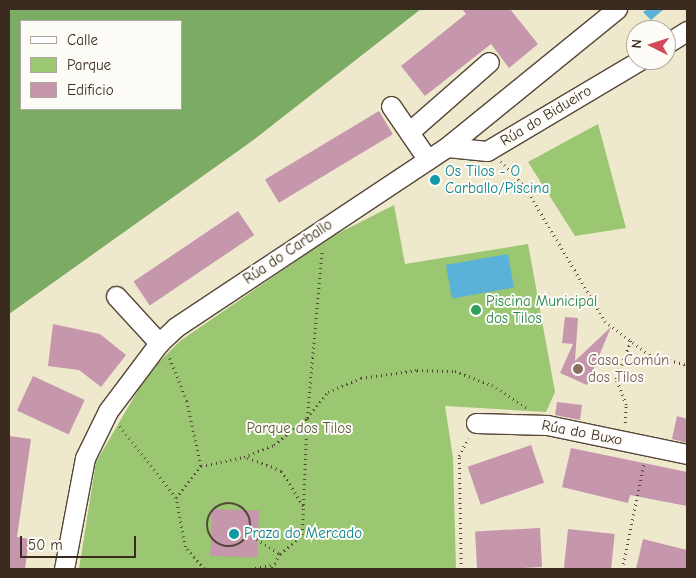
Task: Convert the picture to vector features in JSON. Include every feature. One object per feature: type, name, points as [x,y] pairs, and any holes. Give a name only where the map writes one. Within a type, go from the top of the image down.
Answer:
[{"type":"street","name":"Rúa do Carballo","points":[[64,569],[85,458],[108,411],[159,343],[176,327],[447,147],[617,9]]},
{"type":"street","points":[[676,38],[687,32]]},
{"type":"street","points":[[409,132],[489,62]]},
{"type":"street","name":"Rúa do Bidueiro","points":[[447,147],[487,152],[626,68]]},
{"type":"street","points":[[392,106],[428,160]]},
{"type":"street","points":[[116,296],[159,343]]},
{"type":"street","name":"Rúa do Buxo","points":[[476,423],[547,426],[687,454]]},
{"type":"path","points":[[497,146],[500,160],[526,188],[605,321],[650,354],[687,365]]},
{"type":"path","points":[[272,569],[280,554],[302,535],[306,418],[320,309],[319,231]]},
{"type":"path","points":[[627,415],[616,379],[631,340]]},
{"type":"path","points":[[159,343],[174,364],[187,401],[201,466]]},
{"type":"path","points":[[176,498],[201,466],[244,457],[274,445],[306,418],[328,392],[361,378],[417,370],[456,371],[492,385],[547,426]]},
{"type":"path","points":[[108,411],[176,498],[185,547],[204,569]]},
{"type":"path","points":[[461,569],[459,456],[476,423]]},
{"type":"path","points":[[244,457],[281,471],[303,506]]},
{"type":"path","points":[[622,569],[640,481]]},
{"type":"path","points":[[235,503],[249,516],[248,534],[236,546],[218,545],[209,534],[209,516],[219,505],[235,503]]},
{"type":"path","points":[[248,534],[280,554]]},
{"type":"path","points":[[250,569],[276,564]]},
{"type":"green space","points":[[9,9],[421,9],[252,141],[9,314]]},
{"type":"green space","points":[[598,124],[626,228],[575,236],[528,162]]},
{"type":"green space","name":"Parque dos Tilos","points":[[394,205],[405,264],[528,244],[555,392],[546,412],[445,406],[453,458],[456,569],[79,569],[96,462],[148,373],[180,341],[331,237]]},
{"type":"water","points":[[648,9],[664,9],[651,20],[643,12]]},
{"type":"water","points":[[508,254],[514,287],[452,298],[446,265]]},
{"type":"building","points":[[462,9],[510,9],[538,44],[509,68],[491,44],[425,96],[401,66],[466,14]]},
{"type":"building","points":[[379,111],[393,134],[279,203],[265,180]]},
{"type":"building","points":[[238,211],[254,235],[150,306],[134,281]]},
{"type":"building","points":[[565,317],[578,318],[575,361],[611,327],[587,385],[560,373],[573,344],[562,343]]},
{"type":"building","points":[[53,324],[100,334],[126,355],[101,387],[79,370],[48,366]]},
{"type":"building","points":[[33,376],[85,400],[69,435],[17,410]]},
{"type":"building","points":[[557,402],[582,405],[580,420],[555,415]]},
{"type":"building","points":[[677,416],[687,419],[687,443],[672,439]]},
{"type":"building","points":[[9,436],[31,439],[17,537],[29,539],[25,569],[9,569]]},
{"type":"building","points":[[531,445],[544,483],[481,505],[468,467]]},
{"type":"building","points":[[571,448],[687,472],[687,506],[630,495],[628,503],[562,487]]},
{"type":"building","name":"Praza do Mercado","points":[[212,509],[259,511],[257,558],[210,556]]},
{"type":"building","points":[[540,528],[542,567],[477,569],[475,531]]},
{"type":"building","points":[[568,529],[615,534],[611,569],[564,568]]},
{"type":"building","points":[[643,539],[687,550],[687,569],[636,569]]},
{"type":"place","name":"Os Tilos - O Carballo/Piscina","points":[[435,180]]},
{"type":"place","name":"Piscina Municipal dos Tilos","points":[[476,310]]},
{"type":"place","name":"Casa Común dos Tilos","points":[[578,369]]},
{"type":"place","name":"Praza do Mercado","points":[[234,534]]}]
